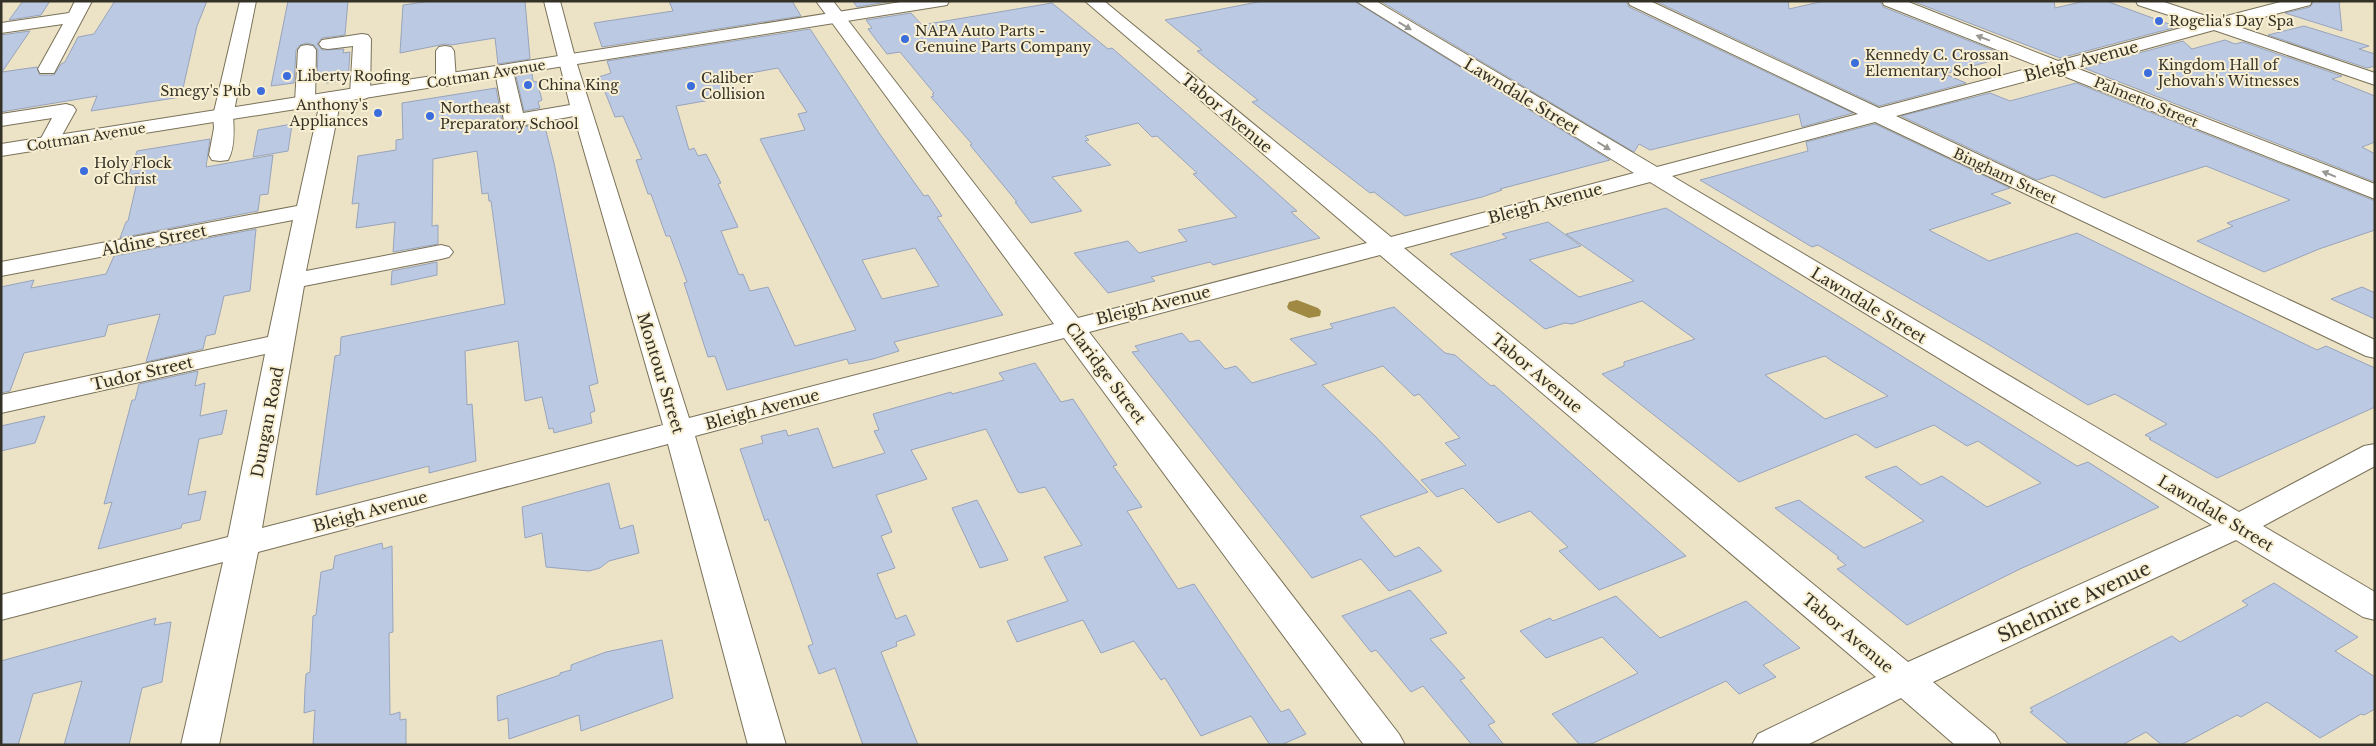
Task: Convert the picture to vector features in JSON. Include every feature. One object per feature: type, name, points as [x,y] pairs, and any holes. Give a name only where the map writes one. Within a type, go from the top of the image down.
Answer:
[{"type":"street","points":[[48,69],[84,1]]},
{"type":"street","points":[[220,155],[224,128],[223,116],[248,1]]},
{"type":"street","name":"Montour Street","points":[[552,1],[767,745]]},
{"type":"street","name":"Cottman Avenue","points":[[1,150],[568,61],[831,9],[941,1]]},
{"type":"street","name":"Tabor Avenue","points":[[1093,1],[1982,745]]},
{"type":"street","name":"Lawndale Street","points":[[1364,1],[2375,608]]},
{"type":"street","name":"Bingham Street","points":[[1636,1],[2375,350]]},
{"type":"street","name":"Palmetto Street","points":[[1890,1],[2375,192]]},
{"type":"street","points":[[2144,1],[2375,79]]},
{"type":"street","name":"Bleigh Avenue","points":[[1,608],[678,432],[1071,326],[1385,246],[2304,1]]},
{"type":"street","name":"Claridge Street","points":[[831,9],[1386,745]]},
{"type":"street","points":[[1,28],[76,17]]},
{"type":"street","points":[[328,44],[362,39],[360,94]]},
{"type":"street","name":"Dungan Road","points":[[200,745],[243,544],[306,211],[318,100],[307,50]]},
{"type":"street","points":[[445,51],[446,80]]},
{"type":"street","points":[[504,71],[514,121],[582,109]]},
{"type":"street","points":[[1,120],[66,110],[49,142]]},
{"type":"street","name":"Aldine Street","points":[[1,269],[306,211]]},
{"type":"street","points":[[292,281],[441,252]]},
{"type":"street","name":"Tudor Street","points":[[1,404],[282,342]]},
{"type":"street","name":"Shelmire Avenue","points":[[1771,745],[1904,680],[2238,526],[2375,453]]},
{"type":"shaded area","points":[[1297,300],[1318,308],[1321,311],[1320,316],[1309,318],[1289,310],[1287,307],[1289,302]]},
{"type":"building","points":[[23,1],[50,1],[41,15],[9,20]]},
{"type":"building","points":[[115,1],[207,1],[197,26],[181,97],[91,111],[97,96],[1,112],[1,35],[30,31],[2,72],[37,67],[40,75],[54,75],[61,64],[65,62],[78,37],[94,34]]},
{"type":"building","points":[[288,1],[348,1],[345,35],[322,38],[317,44],[322,50],[344,49],[343,53],[350,52],[348,80],[326,83],[325,78],[317,79],[318,50],[314,45],[307,43],[300,45],[296,50],[294,83],[271,86]]},
{"type":"building","points":[[430,1],[525,1],[530,59],[498,64],[495,38],[451,45],[445,44],[400,53],[403,5]]},
{"type":"building","points":[[669,1],[792,1],[801,16],[602,47],[594,23],[673,11]]},
{"type":"building","points":[[853,1],[893,1],[857,7]]},
{"type":"building","points":[[1263,1],[1354,1],[1610,160],[1500,189],[1502,190],[1482,197],[1405,216],[1374,192],[1370,193],[1252,102],[1258,100],[1197,51],[1202,50],[1165,20]]},
{"type":"building","points":[[1380,1],[1626,1],[1629,7],[1853,113],[1802,127],[1799,114],[1650,150],[1639,144],[1634,152]]},
{"type":"building","points":[[1655,1],[1788,1],[1789,9],[1824,1],[1880,1],[1883,7],[2008,56],[1945,74],[1966,83],[1879,106]]},
{"type":"building","points":[[1912,1],[2054,1],[2055,8],[2085,1],[2106,1],[2169,24],[2173,28],[2060,58]]},
{"type":"building","points":[[2314,1],[2339,1],[2342,31],[2285,13],[2310,7]]},
{"type":"building","points":[[1052,3],[1108,49],[1112,48],[1258,176],[1297,211],[1291,212],[1320,238],[1213,265],[1210,262],[1151,277],[1155,281],[1108,293],[1074,253],[1128,241],[1139,253],[1187,241],[1178,230],[1237,217],[1193,174],[1197,173],[1157,136],[1152,137],[1138,123],[1085,136],[1089,140],[1085,141],[1111,165],[1052,177],[1082,211],[1031,223],[1015,202],[1017,202],[970,145],[972,144],[931,97],[934,96],[932,94],[934,93],[900,52],[887,54],[868,29],[872,28],[866,20],[911,13],[922,25]]},
{"type":"building","points":[[2304,26],[2369,46],[2359,49],[2375,54],[2375,66],[2367,68],[2268,35]]},
{"type":"building","points":[[810,29],[879,133],[924,196],[928,195],[942,216],[937,217],[1003,315],[894,342],[899,351],[873,359],[849,364],[847,359],[727,390],[715,356],[708,357],[684,283],[687,282],[670,236],[666,236],[651,194],[648,194],[636,160],[642,159],[623,116],[615,117],[599,77],[611,73],[607,61]],"holes":[[[778,68],[807,112],[798,114],[805,130],[760,139],[856,330],[795,346],[768,287],[750,291],[743,274],[739,275],[721,231],[738,227],[718,184],[721,183],[706,154],[698,156],[694,148],[689,150],[676,106],[739,95],[729,77]],[[915,248],[939,286],[882,299],[862,260]]]},
{"type":"building","points":[[2225,40],[2235,44],[2243,42],[2342,76],[2332,79],[2375,96],[2375,142],[2362,147],[2375,154],[2375,182],[2084,68],[2183,41],[2192,49]]},
{"type":"building","points":[[532,73],[533,81],[537,82],[542,100],[538,102],[540,108],[524,111],[516,76]]},
{"type":"building","points":[[2076,83],[2375,201],[2375,230],[2319,249],[2264,272],[2197,241],[2233,226],[2227,223],[2290,200],[2206,166],[2104,198],[2053,175],[2037,180],[1901,116],[1990,93],[2010,101]]},
{"type":"building","points":[[496,88],[502,121],[506,126],[514,129],[544,123],[554,163],[598,383],[589,386],[595,411],[590,413],[592,423],[554,433],[553,428],[549,429],[542,397],[525,401],[518,341],[465,351],[467,405],[472,404],[476,461],[429,473],[429,466],[316,495],[335,356],[340,355],[341,337],[505,304],[491,201],[489,201],[488,193],[482,194],[477,151],[433,159],[432,226],[438,225],[438,244],[393,252],[395,222],[356,228],[359,203],[352,204],[358,156],[396,150],[396,140],[403,139],[402,103]]},
{"type":"building","points":[[292,124],[288,151],[253,157],[258,130]]},
{"type":"building","points":[[1875,124],[2010,188],[1991,194],[2011,203],[1929,230],[1989,261],[2077,233],[2317,350],[2326,346],[2375,368],[2375,407],[2217,478],[2149,439],[2151,438],[2145,435],[2167,424],[2115,394],[2088,405],[1818,245],[1812,247],[1700,180],[1808,151],[1806,142]]},
{"type":"building","points":[[210,139],[206,167],[273,155],[268,194],[260,195],[258,211],[120,238],[128,221],[139,173],[129,175],[137,151]]},
{"type":"building","points":[[1666,208],[2077,466],[2088,462],[2159,507],[2020,569],[1907,625],[1837,569],[1846,565],[1837,558],[1839,557],[1775,508],[1799,500],[1864,548],[1924,521],[1865,477],[1896,466],[1921,485],[1942,476],[1987,507],[2041,483],[1978,441],[1967,446],[1934,425],[1876,448],[1856,434],[1739,482],[1602,374],[1624,366],[1624,362],[1695,339],[1642,301],[1572,324],[1565,323],[1545,329],[1450,254],[1507,238],[1502,234],[1548,222],[1581,246],[1529,260],[1579,297],[1634,281],[1566,234]],"holes":[[[1825,356],[1888,396],[1825,419],[1765,375]]]},
{"type":"building","points":[[256,229],[250,291],[224,296],[215,334],[206,336],[203,349],[146,362],[160,314],[108,325],[105,336],[24,353],[10,391],[1,393],[1,287],[34,280],[31,288],[106,274],[114,256]]},
{"type":"building","points":[[437,262],[437,275],[391,285],[392,271]]},
{"type":"building","points":[[2362,287],[2375,293],[2375,319],[2331,299]]},
{"type":"building","points":[[1394,307],[1445,353],[1455,355],[1491,386],[1494,385],[1686,556],[1599,590],[1559,551],[1568,547],[1530,511],[1498,523],[1463,488],[1437,497],[1421,480],[1466,465],[1445,443],[1460,438],[1419,394],[1414,396],[1383,366],[1322,385],[1377,438],[1428,492],[1360,516],[1395,557],[1419,547],[1442,571],[1389,591],[1361,559],[1312,578],[1132,352],[1139,351],[1135,346],[1182,333],[1190,342],[1199,340],[1225,369],[1236,366],[1252,383],[1317,364],[1290,339],[1333,328],[1330,324]]},
{"type":"building","points":[[1035,363],[1061,402],[1073,399],[1117,465],[1113,466],[1142,507],[1127,511],[1178,589],[1194,584],[1281,712],[1289,709],[1306,734],[1281,745],[1270,745],[1251,716],[1201,736],[1165,678],[1161,680],[1134,641],[1101,653],[1083,620],[1017,642],[1007,621],[1068,601],[1044,557],[1082,545],[1045,487],[1021,493],[1018,492],[986,429],[911,450],[927,479],[876,495],[892,532],[881,536],[895,568],[877,574],[896,619],[906,615],[915,635],[896,642],[897,646],[881,652],[918,745],[863,745],[835,668],[819,674],[808,646],[813,644],[792,584],[768,519],[765,521],[740,449],[763,443],[761,436],[786,430],[788,436],[818,428],[833,468],[885,453],[874,431],[879,430],[873,414],[951,392],[952,394],[1004,380],[999,373]]},
{"type":"building","points":[[198,371],[195,386],[205,383],[200,416],[227,410],[222,434],[199,439],[188,495],[206,491],[200,520],[182,524],[181,528],[98,549],[112,502],[104,504],[132,400],[135,400],[139,384]]},
{"type":"building","points":[[45,416],[35,443],[1,451],[1,426]]},
{"type":"building","points":[[609,483],[620,529],[633,525],[639,553],[609,561],[600,568],[589,571],[546,567],[542,533],[525,538],[522,507]]},
{"type":"building","points":[[977,500],[1008,560],[980,568],[952,508]]},
{"type":"building","points":[[382,543],[383,549],[392,546],[393,632],[389,633],[390,715],[400,712],[400,720],[406,719],[406,745],[313,745],[315,710],[304,713],[305,689],[306,674],[310,672],[313,616],[316,615],[321,572],[333,569],[335,556]]},
{"type":"building","points":[[2274,583],[2358,637],[2335,651],[2375,677],[2375,709],[2364,715],[2361,714],[2320,738],[2267,702],[2241,717],[2237,715],[2181,745],[2162,745],[2146,732],[2122,745],[2070,745],[2030,712],[2033,711],[2030,708],[2172,636],[2180,642],[2248,605],[2242,601]]},
{"type":"building","points":[[1410,590],[1447,633],[1430,639],[1465,678],[1460,680],[1495,722],[1488,725],[1504,745],[1472,745],[1423,686],[1411,692],[1376,650],[1371,652],[1342,616]]},
{"type":"building","points":[[1616,596],[1660,638],[1746,601],[1800,648],[1763,665],[1776,677],[1739,694],[1726,681],[1589,745],[1580,745],[1552,714],[1638,673],[1602,637],[1546,658],[1520,631],[1550,618],[1553,621]]},
{"type":"building","points":[[156,618],[154,625],[171,622],[162,682],[142,688],[129,745],[64,745],[82,681],[33,694],[18,745],[1,745],[1,661]]},
{"type":"building","points":[[662,640],[673,698],[581,731],[579,715],[509,739],[508,718],[498,721],[497,696],[560,675],[560,673],[571,670],[571,665],[606,652]]},
{"type":"place","name":"Rogelia's Day Spa","points":[[2159,21]]},
{"type":"place","name":"NAPA Auto Parts - Genuine Parts Company","points":[[905,39]]},
{"type":"place","name":"Kennedy C. Crossan Elementary School","points":[[1855,63]]},
{"type":"place","name":"Kingdom Hall of Jehovah's Witnesses","points":[[2148,73]]},
{"type":"place","name":"Liberty Roofing","points":[[287,76]]},
{"type":"place","name":"China King","points":[[528,85]]},
{"type":"place","name":"Caliber Collision","points":[[691,86]]},
{"type":"place","name":"Smegy's Pub","points":[[261,91]]},
{"type":"place","name":"Anthony's Appliances","points":[[378,113]]},
{"type":"place","name":"Northeast Preparatory School","points":[[430,116]]},
{"type":"place","name":"Holy Flock of Christ","points":[[84,171]]}]
